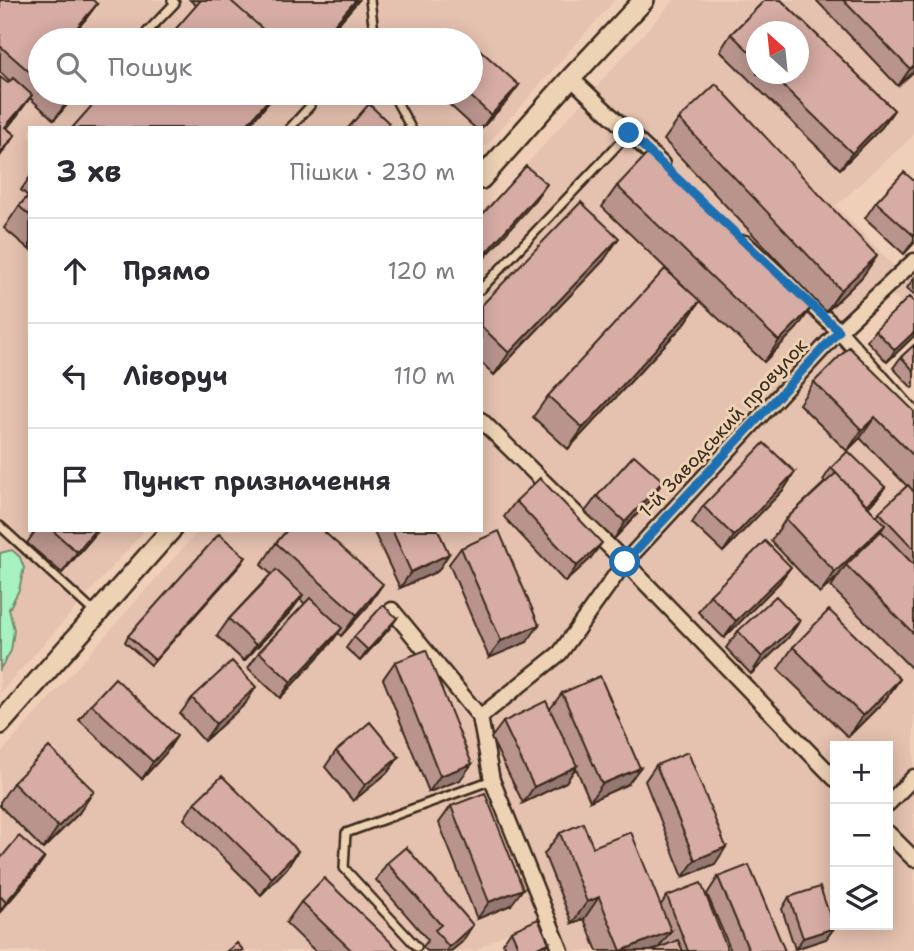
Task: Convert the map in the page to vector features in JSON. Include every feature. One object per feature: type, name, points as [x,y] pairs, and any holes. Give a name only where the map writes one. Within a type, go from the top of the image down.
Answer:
[{"type":"street","points":[[483,177],[644,0]]},
{"type":"street","points":[[571,78],[669,171]]},
{"type":"street","points":[[739,237],[839,331],[914,415]]},
{"type":"street","name":"1-й Заводський провулок","points":[[480,717],[561,653],[625,562],[839,331],[914,261]]},
{"type":"street","points":[[483,422],[625,562],[830,774]]},
{"type":"street","points":[[0,724],[169,532]]},
{"type":"street","points":[[392,610],[480,717],[492,780],[561,951]]},
{"type":"street","points":[[893,799],[914,777]]},
{"type":"street","points":[[893,838],[914,859]]},
{"type":"lane","points":[[151,28],[175,3],[172,0]]},
{"type":"lane","points":[[370,0],[374,28]]},
{"type":"lane","points":[[399,105],[410,126]]},
{"type":"lane","points":[[292,126],[310,106]]},
{"type":"lane","points":[[483,287],[629,133]]},
{"type":"lane","points":[[0,526],[97,614]]},
{"type":"lane","points":[[417,947],[344,868],[346,833],[492,780]]},
{"type":"shaded area","points":[[0,0],[615,0],[483,149],[483,126],[28,126],[28,532],[143,532],[0,693]]},
{"type":"shaded area","points":[[674,0],[914,0],[914,135],[836,206],[901,273],[914,261],[914,315],[885,288],[840,331],[914,411],[914,951],[539,951],[527,921],[475,951],[0,951],[0,754],[197,532],[483,532],[483,213]]},
{"type":"green space","points":[[12,550],[20,557],[24,568],[19,590],[9,609],[14,630],[11,651],[0,669],[0,553]]},
{"type":"building","points":[[0,0],[93,0],[97,4],[76,28],[28,28],[28,70],[0,46]]},
{"type":"building","points":[[201,0],[230,0],[262,28],[176,28]]},
{"type":"building","points":[[230,0],[356,0],[332,28],[262,28]]},
{"type":"building","points":[[765,0],[781,0],[803,21],[746,21],[746,48],[731,34]]},
{"type":"building","points":[[843,0],[914,0],[914,65],[910,69]]},
{"type":"building","points":[[809,27],[894,110],[852,153],[781,84],[809,84]]},
{"type":"building","points":[[483,53],[519,85],[491,115],[480,105],[483,105]]},
{"type":"building","points":[[0,77],[8,83],[13,78],[28,91],[28,100],[5,127],[15,135],[0,153]]},
{"type":"building","points":[[716,84],[877,256],[841,290],[679,119]]},
{"type":"building","points":[[92,105],[264,105],[246,126],[74,126]]},
{"type":"building","points":[[368,105],[389,123],[386,126],[350,126]]},
{"type":"building","points":[[650,151],[812,307],[779,341],[617,186]]},
{"type":"building","points":[[526,166],[547,184],[483,256],[483,214]]},
{"type":"building","points":[[904,172],[914,181],[914,236],[876,202]]},
{"type":"building","points":[[28,196],[28,214],[19,206]]},
{"type":"building","points":[[581,202],[619,238],[509,353],[483,328],[483,304]]},
{"type":"building","points":[[665,269],[700,301],[583,428],[548,396]]},
{"type":"building","points":[[909,297],[914,302],[914,332],[895,350],[875,330]]},
{"type":"building","points":[[914,345],[914,371],[901,357]]},
{"type":"building","points":[[849,347],[914,411],[914,456],[875,417],[862,430],[814,382]]},
{"type":"building","points":[[764,443],[795,472],[734,536],[703,506]]},
{"type":"building","points":[[848,451],[885,487],[867,505],[831,468]]},
{"type":"building","points":[[634,455],[663,481],[625,522],[597,496]]},
{"type":"building","points":[[836,473],[885,525],[835,572],[786,519]]},
{"type":"building","points":[[540,478],[602,543],[577,566],[516,501]]},
{"type":"building","points":[[908,485],[914,492],[914,549],[879,512]]},
{"type":"building","points":[[499,531],[539,625],[501,641],[461,548]]},
{"type":"building","points":[[881,531],[914,565],[914,634],[846,565]]},
{"type":"building","points":[[54,532],[93,532],[77,552]]},
{"type":"building","points":[[285,532],[324,532],[383,584],[357,615],[276,543]]},
{"type":"building","points":[[393,532],[439,532],[449,554],[411,572]]},
{"type":"building","points":[[219,534],[246,557],[155,660],[128,636]]},
{"type":"building","points":[[765,541],[791,567],[736,621],[710,595]]},
{"type":"building","points":[[276,570],[303,595],[256,645],[229,619]]},
{"type":"building","points":[[776,596],[800,621],[762,657],[738,631]]},
{"type":"building","points":[[310,598],[342,628],[291,682],[259,652]]},
{"type":"building","points":[[383,605],[397,618],[368,650],[354,637]]},
{"type":"building","points":[[829,610],[900,679],[863,716],[793,647]]},
{"type":"building","points":[[426,650],[472,764],[440,776],[395,662]]},
{"type":"building","points":[[232,661],[256,687],[216,724],[192,698]]},
{"type":"building","points":[[600,676],[640,768],[602,784],[562,693]]},
{"type":"building","points":[[115,678],[177,736],[153,762],[91,704]]},
{"type":"building","points":[[546,701],[577,766],[534,787],[503,722]]},
{"type":"building","points":[[370,722],[399,757],[365,785],[336,751]]},
{"type":"building","points":[[49,747],[94,791],[58,827],[13,783]]},
{"type":"building","points":[[688,752],[726,847],[695,860],[656,765]]},
{"type":"building","points":[[222,776],[298,851],[272,878],[195,802]]},
{"type":"building","points":[[485,793],[523,889],[489,902],[451,806]]},
{"type":"building","points":[[583,823],[593,847],[631,832],[671,931],[621,951],[599,897],[587,902],[560,833]]},
{"type":"building","points":[[19,836],[44,858],[6,902],[0,896],[0,859]]},
{"type":"building","points":[[406,847],[473,925],[449,947],[435,930],[441,925],[387,863]]},
{"type":"building","points":[[749,865],[785,951],[749,951],[718,877]]},
{"type":"building","points":[[324,878],[400,951],[352,951],[301,902]]},
{"type":"building","points":[[701,883],[728,951],[688,951],[667,896]]},
{"type":"building","points":[[820,887],[830,916],[830,929],[803,938],[789,897]]},
{"type":"building","points":[[538,919],[549,943],[530,951],[520,951],[511,931]]},
{"type":"building","points":[[678,940],[683,951],[651,951]]},
{"type":"building","points":[[237,943],[244,951],[227,951]]},
{"type":"route","points":[[625,562],[839,331],[629,133]]}]
